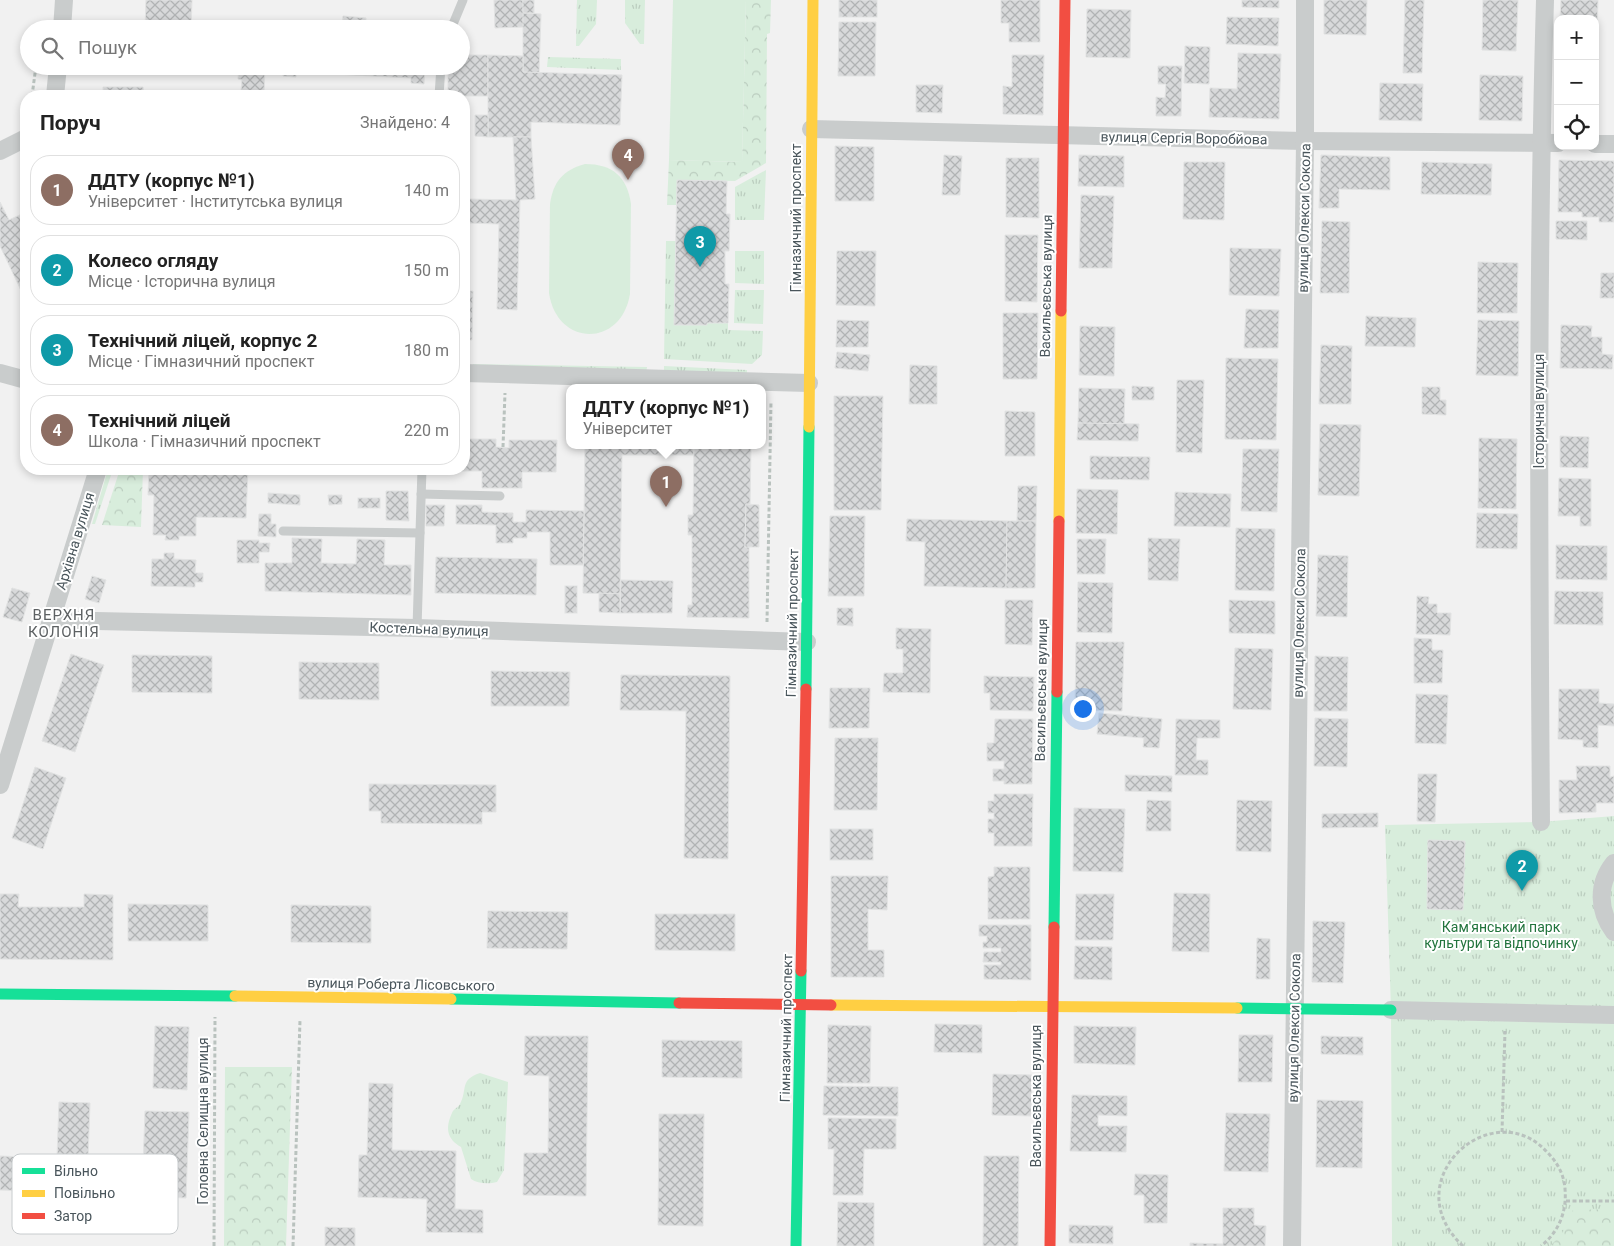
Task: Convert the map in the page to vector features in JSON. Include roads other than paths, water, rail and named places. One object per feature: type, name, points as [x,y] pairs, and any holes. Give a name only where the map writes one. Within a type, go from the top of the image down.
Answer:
[{"type":"street","points":[[63,20],[64,0]]},
{"type":"street","name":"Гімназичний проспект","points":[[796,1246],[807,642],[812,0]]},
{"type":"street","name":"Васильєвська вулиця","points":[[1050,1246],[1065,0]]},
{"type":"street","name":"вулиця Олекси Сокола","points":[[1292,1246],[1305,0]]},
{"type":"street","name":"Історична вулиця","points":[[1541,822],[1538,470],[1549,143],[1545,0]]},
{"type":"street","points":[[56,90],[57,75]]},
{"type":"street","name":"вулиця Сергія Воробйова","points":[[811,129],[1305,140],[1549,143]]},
{"type":"street","points":[[0,150],[20,141]]},
{"type":"street","points":[[1599,144],[1614,144]]},
{"type":"street","points":[[0,373],[20,378]]},
{"type":"street","points":[[470,373],[809,383]]},
{"type":"street","name":"Архівна вулиця","points":[[0,785],[96,475]]},
{"type":"street","name":"Костельна вулиця","points":[[50,620],[417,628],[807,642]]},
{"type":"street","points":[[1614,863],[1607,872],[1601,892],[1603,913],[1614,932]]},
{"type":"street","name":"вулиця Роберта Лісовського","points":[[0,994],[801,1005],[1392,1010]]},
{"type":"street","points":[[1392,1010],[1614,1015]]},
{"type":"lane","points":[[455,20],[463,0]]},
{"type":"lane","points":[[439,90],[440,75]]},
{"type":"lane","points":[[417,628],[422,475]]},
{"type":"lane","points":[[421,494],[500,496]]},
{"type":"lane","points":[[283,531],[420,533]]},
{"type":"place","name":"Технічний ліцей","points":[[628,180]]},
{"type":"place","name":"Технічний ліцей, корпус 2","points":[[700,267]]},
{"type":"place","name":"ДДТУ (корпус №1)","points":[[666,507]]},
{"type":"place","name":"Колесо огляду","points":[[1522,891]]},
{"type":"district","name":"ВЕРХНЯ КОЛОНІЯ","points":[[64,624]]},
{"type":"park label","name":"Кам'янський парк культури та відпочинку","points":[[1501,936]]}]
